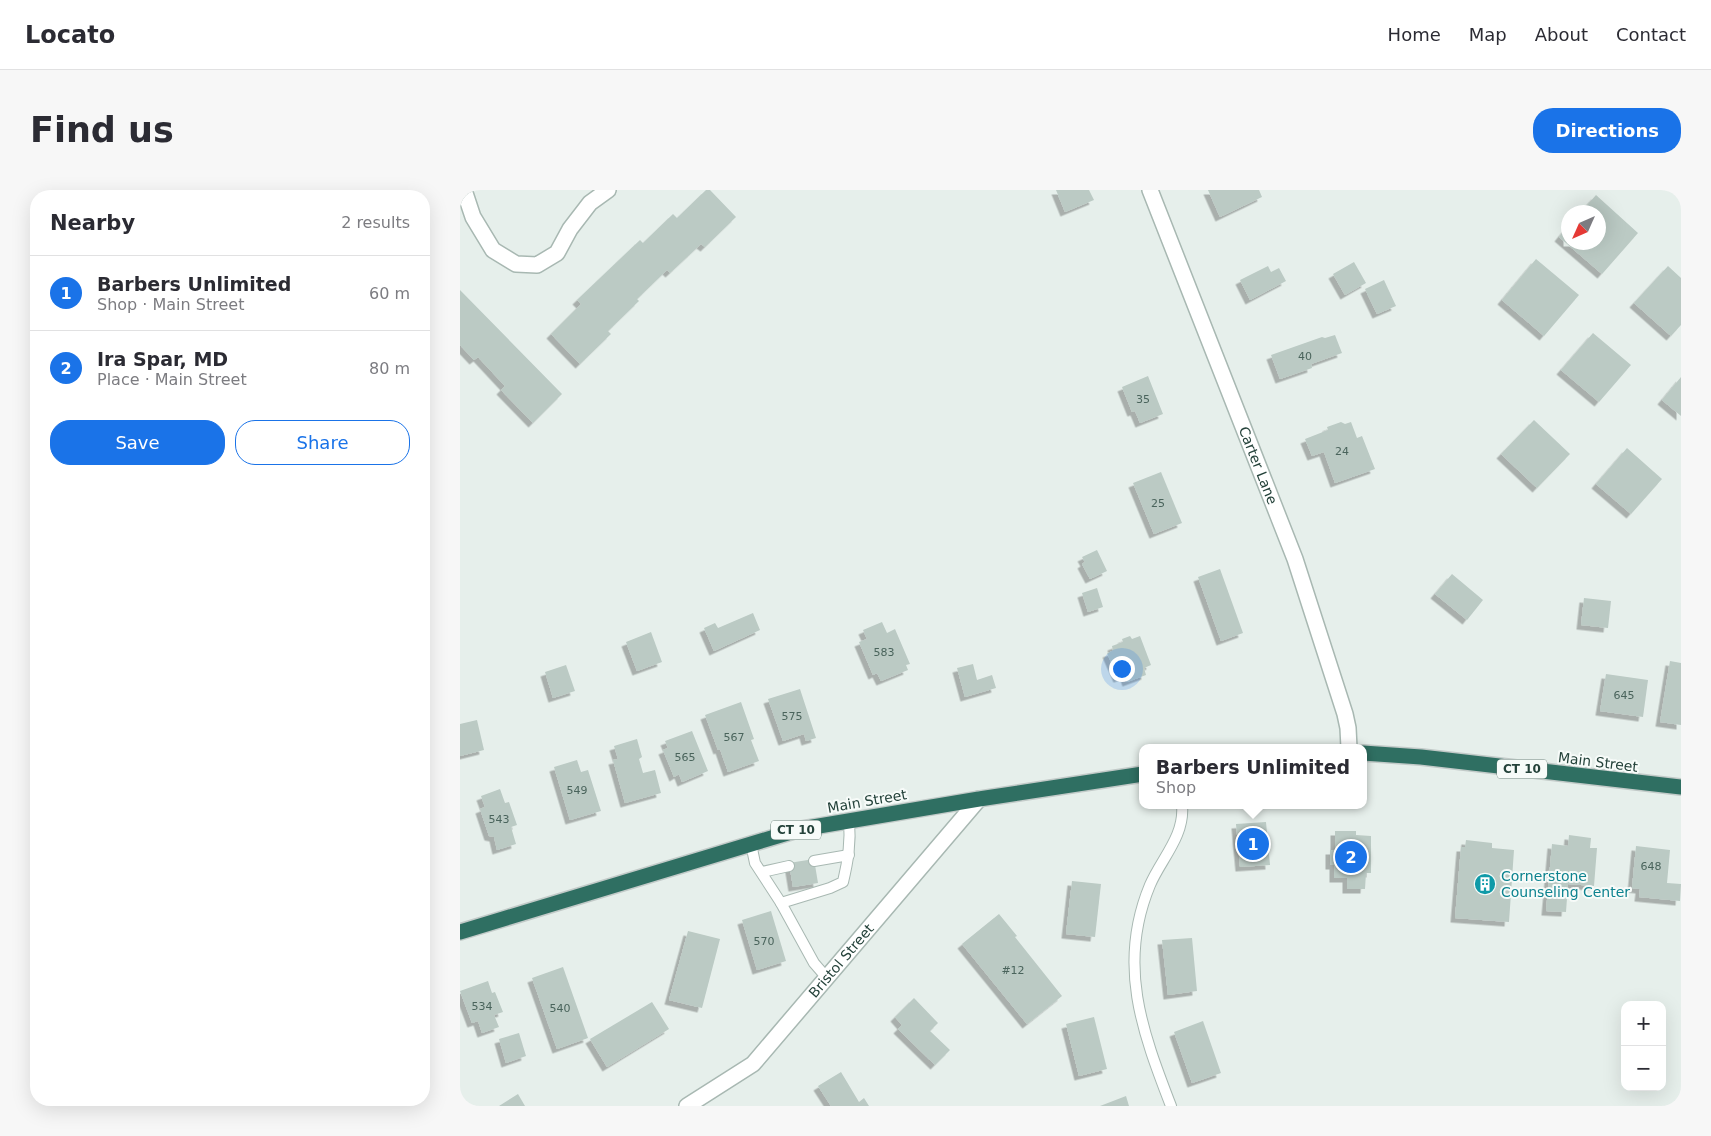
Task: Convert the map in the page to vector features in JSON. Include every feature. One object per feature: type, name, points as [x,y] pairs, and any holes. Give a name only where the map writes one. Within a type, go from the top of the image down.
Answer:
[{"type":"highway","name":"Main Street","points":[[1367,753],[1421,757],[1681,788]]},
{"type":"highway","name":"Main Street","points":[[460,932],[801,829],[1139,775]]},
{"type":"street","points":[[464,190],[473,217],[493,250],[516,264],[537,265],[557,253],[570,229],[590,203],[608,190]]},
{"type":"street","name":"Carter Lane","points":[[1150,190],[1295,559],[1345,714],[1349,744]]},
{"type":"street","name":"Bristol Street","points":[[686,1106],[753,1064],[980,799]]},
{"type":"lane","points":[[1171,1106],[1149,1044],[1137,1002],[1133,967],[1134,940],[1141,906],[1151,882],[1178,832],[1181,809]]},
{"type":"lane","points":[[781,903],[830,888],[843,882],[849,854],[849,821]]},
{"type":"lane","points":[[751,844],[755,863],[781,903],[814,963],[827,978]]},
{"type":"lane","points":[[814,861],[849,854]]},
{"type":"lane","points":[[762,872],[789,866]]},
{"type":"building","points":[[706,190],[710,190],[736,217],[705,247],[701,244],[670,273],[667,270],[608,331],[611,334],[580,364],[551,334],[581,304],[577,300],[640,240],[643,243],[673,214],[677,218]]},
{"type":"building","points":[[1056,190],[1089,190],[1094,200],[1065,212]]},
{"type":"building","points":[[1208,190],[1259,190],[1262,197],[1220,217]]},
{"type":"building","points":[[1596,195],[1638,233],[1602,274],[1574,250],[1606,250],[1606,205],[1587,205]]},
{"type":"building","points":[[1536,259],[1579,295],[1544,336],[1502,300]]},
{"type":"building","points":[[1354,262],[1366,283],[1345,295],[1333,274]]},
{"type":"building","points":[[1268,266],[1271,272],[1279,268],[1286,281],[1250,300],[1240,280]]},
{"type":"building","points":[[1668,266],[1681,278],[1681,325],[1671,336],[1634,303]]},
{"type":"building","points":[[1384,280],[1396,306],[1377,314],[1365,289]]},
{"type":"building","points":[[460,290],[562,394],[533,423],[501,390],[505,386],[478,357],[474,360],[460,345]]},
{"type":"building","points":[[1593,333],[1631,365],[1599,402],[1561,370]]},
{"type":"building","points":[[1335,335],[1342,353],[1311,364],[1312,368],[1280,379],[1271,355],[1322,337]]},
{"type":"building","points":[[1148,376],[1163,414],[1140,423],[1135,411],[1132,412],[1122,387]]},
{"type":"building","points":[[1681,377],[1681,416],[1662,400]]},
{"type":"building","points":[[1534,420],[1570,454],[1537,488],[1501,454]]},
{"type":"building","points":[[1341,422],[1345,424],[1351,422],[1357,438],[1362,436],[1375,469],[1335,483],[1324,452],[1312,456],[1305,439],[1328,430],[1327,427]]},
{"type":"building","points":[[1627,448],[1662,479],[1631,514],[1596,484]]},
{"type":"building","points":[[1161,472],[1182,523],[1154,534],[1133,483]]},
{"type":"building","points":[[1097,550],[1107,571],[1090,579],[1082,564],[1085,562],[1082,557]]},
{"type":"building","points":[[1220,569],[1243,633],[1221,641],[1198,577]]},
{"type":"building","points":[[1452,574],[1483,600],[1467,620],[1435,594]]},
{"type":"building","points":[[1097,588],[1103,607],[1088,612],[1082,593]]},
{"type":"building","points":[[1584,598],[1611,601],[1608,628],[1581,625]]},
{"type":"building","points":[[753,613],[760,630],[714,651],[704,628],[715,623],[718,628]]},
{"type":"building","points":[[882,622],[887,633],[895,629],[910,664],[906,665],[908,670],[881,681],[877,673],[873,675],[859,642],[867,639],[863,630]]},
{"type":"building","points":[[651,632],[662,662],[637,671],[626,642]]},
{"type":"building","points":[[1130,636],[1132,639],[1140,636],[1151,665],[1144,668],[1146,675],[1127,682],[1125,676],[1118,678],[1107,653],[1113,651],[1112,646],[1123,642],[1122,639]]},
{"type":"building","points":[[1670,661],[1681,663],[1681,725],[1660,722]]},
{"type":"building","points":[[973,664],[977,680],[992,675],[996,688],[965,697],[957,668]]},
{"type":"building","points":[[566,665],[575,691],[553,698],[545,672]]},
{"type":"building","points":[[1606,674],[1648,680],[1643,717],[1600,711]]},
{"type":"building","points":[[800,689],[816,738],[806,741],[804,734],[783,741],[768,699]]},
{"type":"building","points":[[741,702],[754,739],[751,740],[759,761],[728,772],[705,715]]},
{"type":"building","points":[[477,720],[484,750],[460,756],[460,724]]},
{"type":"building","points":[[692,731],[708,771],[682,782],[679,774],[674,777],[663,750],[668,748],[665,741]]},
{"type":"building","points":[[637,739],[642,757],[639,759],[643,773],[655,770],[661,793],[625,803],[613,760],[618,759],[614,746]]},
{"type":"building","points":[[577,760],[581,772],[588,770],[601,811],[570,820],[554,767]]},
{"type":"building","points":[[500,789],[505,803],[509,802],[517,825],[511,827],[516,844],[497,850],[494,837],[489,836],[480,809],[485,807],[481,796]]},
{"type":"building","points":[[1266,822],[1270,865],[1240,867],[1236,824]]},
{"type":"building","points":[[1335,831],[1356,831],[1356,835],[1371,836],[1371,873],[1366,873],[1365,889],[1347,889],[1347,878],[1334,878],[1334,865],[1330,865],[1330,850],[1335,850]]},
{"type":"building","points":[[1569,835],[1591,838],[1590,848],[1597,848],[1594,886],[1568,884],[1566,912],[1546,911],[1552,844],[1568,846]]},
{"type":"building","name":"Cornerstone Counseling Center","points":[[1466,840],[1492,843],[1492,848],[1514,850],[1509,922],[1455,918],[1461,847],[1465,847]]},
{"type":"building","points":[[1636,846],[1670,850],[1667,883],[1681,884],[1680,901],[1639,897],[1640,889],[1632,888]]},
{"type":"building","points":[[814,859],[818,883],[793,887],[789,863]]},
{"type":"building","points":[[1072,881],[1101,884],[1095,937],[1066,934]]},
{"type":"building","points":[[771,911],[786,961],[757,970],[742,920]]},
{"type":"building","points":[[999,914],[1062,996],[1027,1024],[962,944]]},
{"type":"building","points":[[688,931],[720,939],[702,1008],[669,1000]]},
{"type":"building","points":[[1192,938],[1197,991],[1168,995],[1162,940]]},
{"type":"building","points":[[563,967],[588,1038],[557,1049],[532,978]]},
{"type":"building","points":[[488,981],[492,993],[495,992],[503,1012],[494,1015],[499,1027],[482,1033],[478,1021],[472,1023],[460,991]]},
{"type":"building","points":[[914,998],[938,1023],[930,1031],[950,1050],[935,1065],[898,1029],[902,1025],[895,1017]]},
{"type":"building","points":[[652,1002],[669,1029],[607,1067],[590,1039]]},
{"type":"building","points":[[1094,1017],[1107,1069],[1079,1076],[1066,1024]]},
{"type":"building","points":[[1203,1021],[1221,1073],[1192,1083],[1174,1032]]},
{"type":"building","points":[[519,1033],[526,1056],[506,1063],[499,1039]]},
{"type":"building","points":[[841,1072],[859,1102],[864,1098],[869,1106],[831,1106],[818,1086]]},
{"type":"building","points":[[518,1094],[525,1106],[499,1106]]},
{"type":"building","points":[[1126,1096],[1129,1106],[1100,1106]]},
{"type":"place","name":"Barbers Unlimited","points":[[1253,844]]},
{"type":"place","name":"Ira Spar, MD","points":[[1351,857]]},
{"type":"place","name":"Cornerstone Counseling Center","points":[[1485,884]]}]
